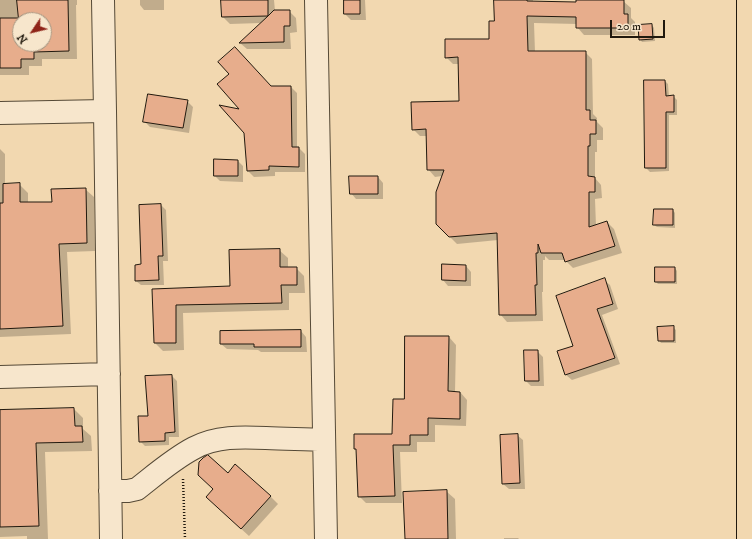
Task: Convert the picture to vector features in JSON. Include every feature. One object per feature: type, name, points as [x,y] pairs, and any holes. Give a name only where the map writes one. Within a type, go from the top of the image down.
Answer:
[{"type":"main road","points":[[748,0],[748,539]]},
{"type":"street","points":[[103,0],[111,539]]},
{"type":"street","points":[[316,0],[326,539]]},
{"type":"street","points":[[0,113],[105,111]]},
{"type":"street","points":[[0,377],[109,374]]},
{"type":"street","points":[[110,492],[137,489],[195,447],[223,438],[324,440]]},
{"type":"path","points":[[182,455],[185,539]]},
{"type":"building","points":[[17,0],[68,0],[69,51],[52,51],[52,12],[18,12]]},
{"type":"building","points":[[221,0],[268,0],[268,16],[222,17]]},
{"type":"building","points":[[344,0],[360,0],[360,14],[344,14]]},
{"type":"building","points":[[494,0],[576,2],[576,0],[624,0],[624,14],[628,14],[628,28],[576,28],[576,17],[527,16],[528,51],[586,51],[586,110],[590,110],[590,120],[596,120],[596,134],[590,134],[590,146],[588,146],[588,176],[595,177],[595,192],[589,192],[589,227],[607,221],[615,246],[565,262],[562,253],[541,253],[538,244],[538,253],[536,253],[537,285],[535,285],[536,315],[499,315],[497,233],[449,237],[436,224],[436,192],[444,170],[427,170],[426,129],[412,130],[411,102],[459,101],[458,57],[445,58],[445,39],[489,39],[489,21],[494,21]]},
{"type":"building","points":[[274,10],[290,10],[290,26],[284,26],[284,42],[239,43]]},
{"type":"building","points":[[0,18],[12,18],[12,52],[34,52],[34,59],[21,59],[21,68],[0,68]]},
{"type":"building","points":[[652,24],[653,39],[639,40],[638,25]]},
{"type":"building","points":[[235,47],[271,86],[291,86],[292,147],[299,147],[299,167],[269,166],[269,170],[247,171],[244,133],[219,105],[239,109],[217,84],[229,74],[218,62]]},
{"type":"building","points":[[644,80],[665,80],[666,96],[674,95],[674,112],[666,112],[666,168],[645,168]]},
{"type":"building","points":[[148,94],[188,100],[183,128],[143,122]]},
{"type":"building","points":[[214,159],[238,160],[238,176],[214,176]]},
{"type":"building","points":[[349,176],[378,176],[378,194],[350,194]]},
{"type":"building","points":[[20,183],[20,202],[52,202],[51,189],[86,188],[87,243],[59,244],[63,326],[0,329],[0,203],[3,203],[3,184]]},
{"type":"building","points":[[161,204],[163,256],[158,256],[159,280],[135,281],[135,265],[141,264],[139,205]]},
{"type":"building","points":[[654,209],[673,209],[673,225],[653,225]]},
{"type":"building","points":[[280,249],[280,267],[297,267],[297,285],[281,285],[282,303],[176,305],[176,343],[154,343],[152,289],[230,286],[229,250]]},
{"type":"building","points":[[442,264],[466,265],[466,281],[442,280]]},
{"type":"building","points":[[655,267],[675,267],[675,282],[655,282]]},
{"type":"building","points":[[605,278],[613,304],[597,309],[615,358],[565,375],[557,351],[573,346],[556,296]]},
{"type":"building","points":[[674,326],[674,341],[658,341],[657,327]]},
{"type":"building","points":[[301,330],[301,347],[254,347],[254,344],[220,344],[220,331]]},
{"type":"building","points":[[405,336],[449,336],[448,391],[460,392],[460,419],[428,418],[428,435],[410,435],[410,445],[393,445],[395,496],[358,497],[354,434],[392,434],[393,399],[404,399]]},
{"type":"building","points":[[524,350],[538,350],[539,381],[525,381]]},
{"type":"building","points":[[172,375],[175,432],[165,433],[165,441],[139,442],[138,416],[148,416],[145,376]]},
{"type":"building","points":[[74,408],[75,426],[82,426],[83,442],[36,443],[39,526],[0,527],[0,410]]},
{"type":"building","points":[[518,434],[520,483],[502,484],[500,435]]},
{"type":"building","points":[[208,455],[228,473],[235,464],[271,496],[241,529],[206,497],[213,489],[198,475],[199,462]]},
{"type":"building","points":[[447,490],[448,539],[405,539],[403,492]]}]
